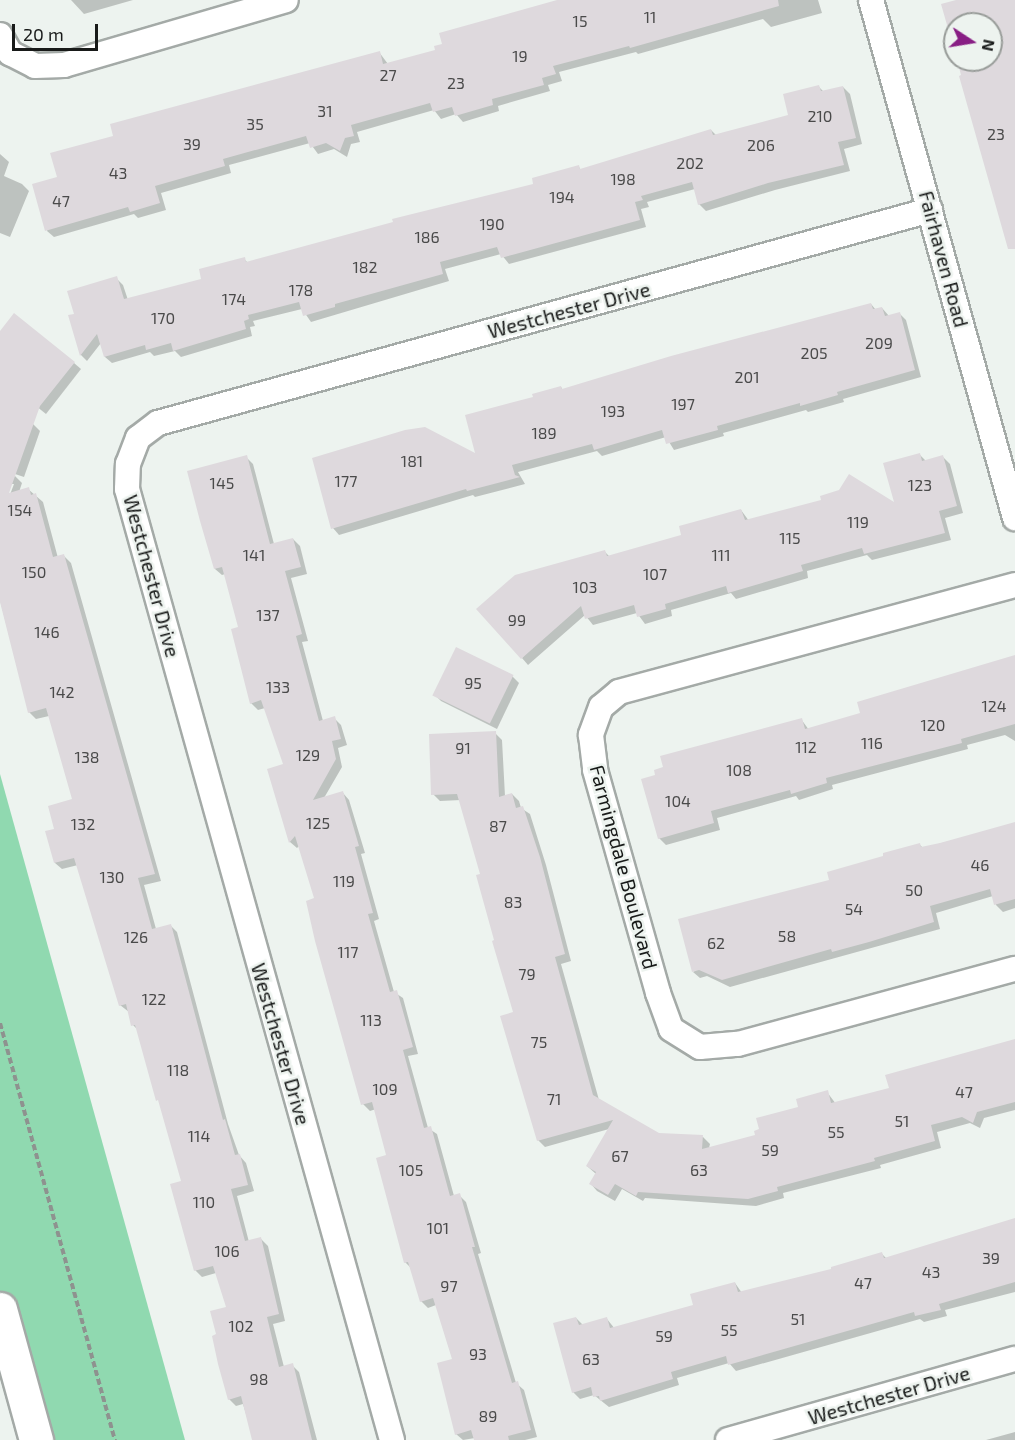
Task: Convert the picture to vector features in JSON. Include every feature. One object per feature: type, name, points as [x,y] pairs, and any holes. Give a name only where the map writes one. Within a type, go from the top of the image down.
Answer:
[{"type":"main road","points":[[0,1309],[36,1440]]},
{"type":"street","points":[[0,35],[10,53],[35,66],[64,65],[286,0]]},
{"type":"street","name":"Fairhaven Road","points":[[871,0],[1015,518]]},
{"type":"street","name":"Westchester Drive","points":[[392,1440],[127,489],[128,464],[138,438],[158,423],[930,210]]},
{"type":"street","name":"Farmingdale Boulevard","points":[[1015,585],[619,692],[601,707],[591,735],[595,770],[658,993],[671,1029],[699,1047],[738,1044],[1015,969]]},
{"type":"street","name":"Westchester Drive","points":[[728,1440],[1015,1359]]},
{"type":"path","points":[[0,1023],[115,1440]]},
{"type":"green space","points":[[0,774],[185,1440],[36,1440],[0,1309]]},
{"type":"building","points":[[557,0],[778,0],[779,6],[630,48],[629,46],[553,66],[556,74],[542,78],[544,85],[492,99],[493,105],[455,116],[452,107],[433,112],[430,103],[351,125],[354,136],[345,138],[340,151],[326,143],[310,148],[306,136],[223,159],[225,166],[155,186],[160,203],[130,212],[128,207],[45,231],[32,184],[57,177],[50,153],[113,136],[110,124],[380,51],[383,64],[435,50],[434,46],[442,44],[439,33]]},
{"type":"building","points":[[956,0],[1015,0],[1015,249],[1008,249],[959,76],[960,72],[1003,72],[1003,12],[943,12],[941,4]]},
{"type":"building","points":[[819,85],[821,91],[843,86],[856,138],[838,142],[844,165],[768,183],[698,205],[692,182],[641,196],[643,200],[635,202],[640,220],[501,258],[497,247],[440,262],[443,274],[335,304],[335,307],[303,316],[299,302],[248,315],[249,319],[244,321],[246,329],[173,351],[171,343],[146,350],[145,345],[104,357],[97,334],[80,356],[68,315],[74,314],[67,291],[117,276],[124,299],[201,279],[199,269],[245,257],[246,262],[393,222],[392,219],[533,184],[532,178],[579,165],[580,169],[711,129],[713,135],[788,115],[783,94]]},
{"type":"building","points":[[871,303],[873,309],[882,307],[885,316],[900,312],[915,370],[837,392],[838,395],[800,406],[800,403],[717,426],[718,430],[666,444],[662,430],[594,450],[592,444],[512,465],[515,475],[520,477],[467,491],[466,489],[331,529],[312,458],[405,430],[425,427],[475,453],[465,415],[533,397],[532,394],[561,386],[562,389],[671,356]]},
{"type":"building","points":[[14,313],[75,362],[40,406],[9,493],[29,487],[31,495],[36,493],[53,557],[64,554],[155,874],[138,878],[152,929],[171,924],[223,1120],[225,1119],[235,1155],[240,1154],[248,1185],[231,1189],[245,1241],[261,1237],[279,1314],[267,1317],[279,1367],[293,1363],[312,1440],[252,1440],[241,1396],[228,1400],[212,1336],[216,1334],[210,1311],[226,1307],[213,1266],[194,1271],[170,1184],[181,1181],[135,1025],[131,1026],[126,1004],[119,1006],[74,858],[54,863],[45,831],[54,829],[48,806],[72,799],[46,708],[28,713],[0,602],[0,331]]},
{"type":"building","points":[[920,453],[922,461],[943,455],[957,506],[939,511],[945,533],[864,554],[862,548],[801,565],[803,571],[728,593],[726,586],[665,604],[666,609],[637,617],[634,605],[585,619],[581,606],[521,659],[476,609],[515,575],[605,550],[607,556],[681,535],[679,526],[741,509],[745,520],[821,500],[820,496],[839,490],[849,474],[894,502],[883,463]]},
{"type":"building","points":[[247,455],[270,544],[293,538],[301,567],[285,571],[302,634],[296,636],[319,721],[335,716],[341,739],[332,741],[336,759],[313,800],[343,791],[359,846],[355,847],[373,913],[368,914],[390,992],[397,990],[413,1047],[403,1050],[424,1128],[431,1126],[450,1196],[460,1193],[475,1247],[472,1247],[512,1383],[518,1381],[531,1430],[508,1436],[509,1440],[474,1440],[471,1430],[455,1435],[437,1363],[452,1359],[433,1298],[420,1302],[408,1262],[404,1263],[376,1158],[386,1155],[372,1102],[361,1105],[315,941],[306,901],[314,898],[295,836],[289,843],[267,769],[283,764],[261,700],[250,704],[231,629],[238,627],[222,567],[214,569],[200,521],[187,471]]},
{"type":"building","points":[[456,647],[514,675],[490,724],[432,696]]},
{"type":"building","points":[[1015,655],[1015,724],[961,739],[962,743],[826,778],[827,783],[791,794],[790,790],[711,811],[714,823],[658,839],[641,779],[655,775],[654,770],[663,767],[660,756],[802,718],[805,729],[860,713],[857,702]]},
{"type":"building","points":[[496,731],[499,797],[512,793],[516,808],[523,806],[540,857],[565,954],[555,957],[593,1095],[659,1133],[703,1135],[702,1149],[755,1135],[754,1131],[759,1129],[756,1118],[798,1107],[796,1099],[828,1090],[831,1103],[889,1088],[885,1075],[1015,1039],[1015,1102],[977,1112],[973,1123],[962,1117],[931,1125],[935,1141],[874,1158],[875,1161],[777,1187],[778,1191],[748,1199],[638,1192],[636,1196],[615,1184],[608,1195],[589,1184],[596,1172],[586,1166],[613,1120],[537,1141],[500,1016],[513,1012],[492,941],[494,940],[476,875],[480,874],[457,794],[431,795],[429,734]]},
{"type":"building","points":[[1015,822],[1015,899],[994,905],[990,889],[930,906],[934,922],[869,942],[832,952],[831,949],[722,980],[699,970],[692,972],[678,919],[829,880],[827,872],[883,856],[883,853],[920,843],[921,847],[940,843]]},
{"type":"building","points":[[1015,1218],[1015,1282],[939,1304],[941,1310],[915,1316],[914,1312],[728,1365],[726,1356],[671,1372],[673,1379],[600,1401],[599,1396],[593,1397],[591,1387],[572,1393],[553,1323],[576,1317],[579,1325],[607,1317],[610,1328],[693,1305],[690,1294],[735,1282],[738,1292],[831,1269],[831,1267],[882,1252],[884,1258]]}]
